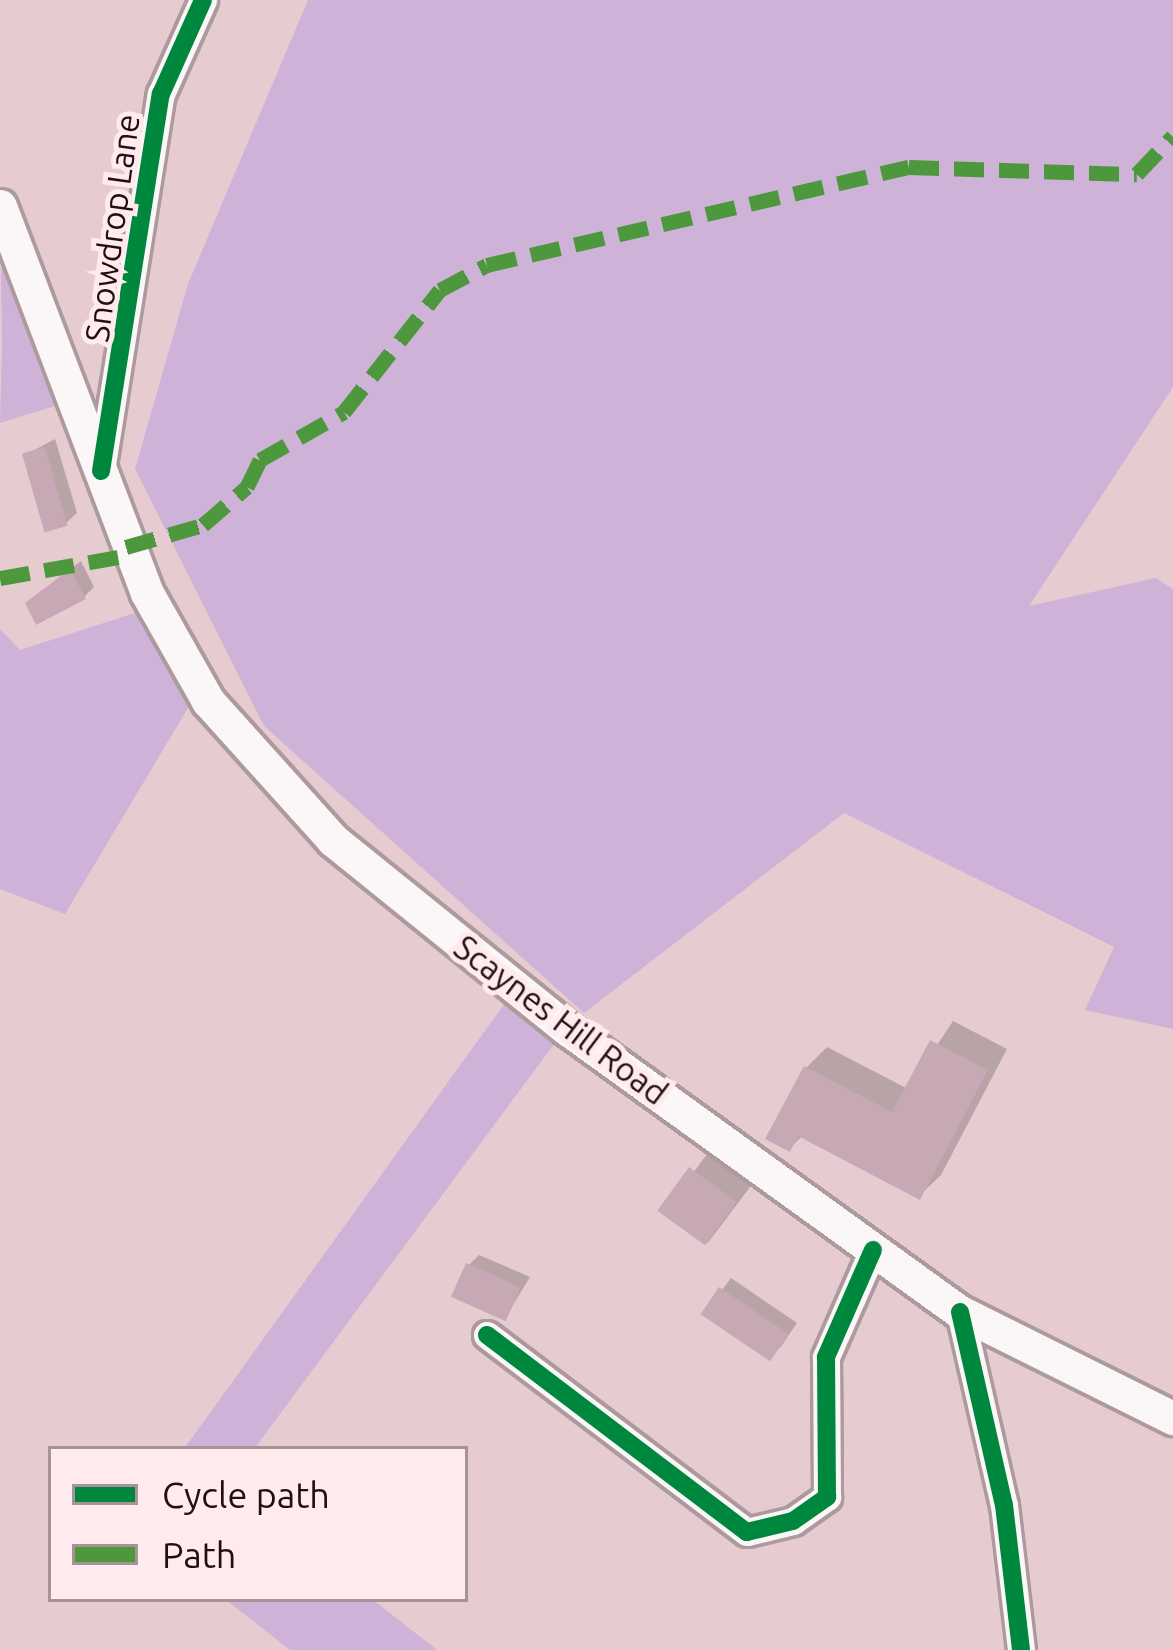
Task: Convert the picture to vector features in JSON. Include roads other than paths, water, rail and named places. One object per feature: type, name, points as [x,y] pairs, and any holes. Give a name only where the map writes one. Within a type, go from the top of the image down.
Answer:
[{"type":"main road","name":"Scaynes Hill Road","points":[[0,206],[128,555],[208,701],[333,840],[566,1028],[961,1312],[1173,1418]]},
{"type":"street","name":"Snowdrop Lane","points":[[101,471],[161,94],[203,0]]},
{"type":"street","points":[[487,1335],[747,1532],[793,1521],[827,1497],[826,1357],[874,1250]]},
{"type":"street","points":[[961,1312],[1004,1504],[1021,1650]]}]
